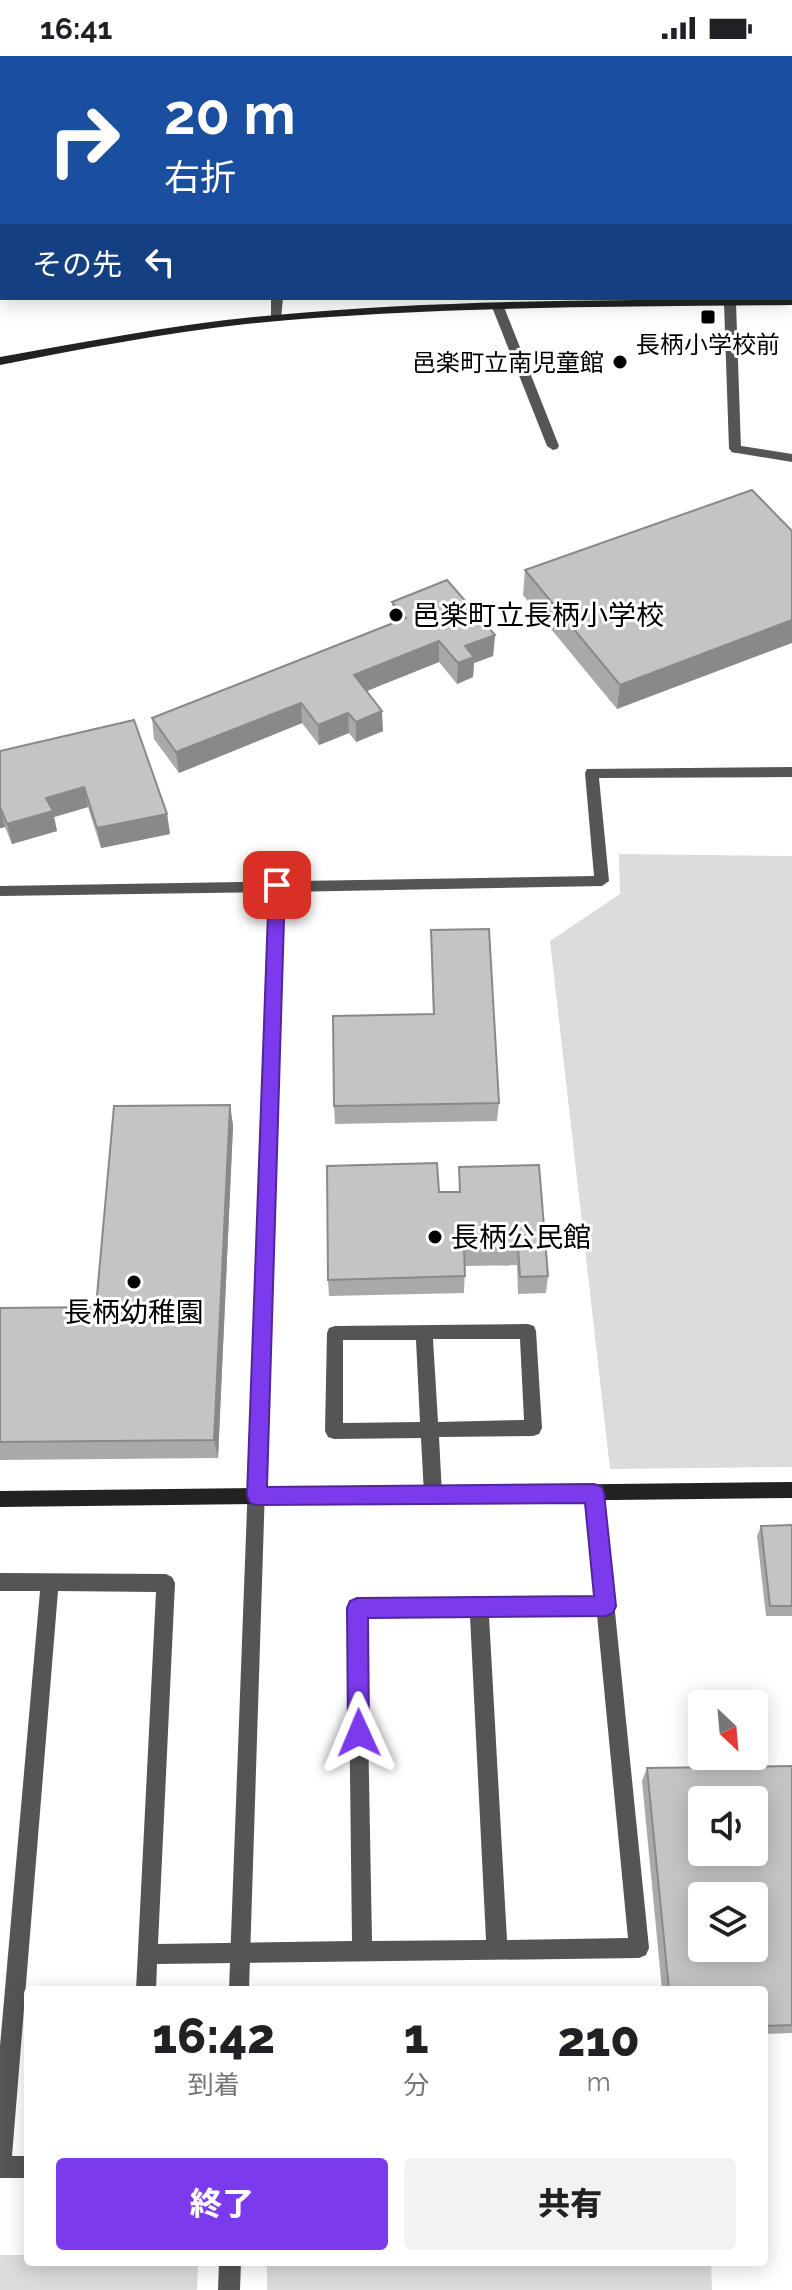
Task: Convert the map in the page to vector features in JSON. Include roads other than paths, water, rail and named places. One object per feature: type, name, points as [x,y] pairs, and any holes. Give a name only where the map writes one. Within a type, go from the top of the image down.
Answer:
[{"type":"main road","points":[[0,361],[135,336],[277,317],[700,301],[792,302]]},
{"type":"main road","points":[[0,1499],[792,1490]]},
{"type":"street","points":[[277,300],[277,317]]},
{"type":"street","points":[[730,303],[735,449],[792,458]]},
{"type":"street","points":[[498,307],[553,446]]},
{"type":"street","points":[[0,891],[602,881],[592,773],[792,772]]},
{"type":"street","points":[[239,1986],[277,885]]},
{"type":"street","points":[[528,1331],[533,1428],[334,1431],[335,1333],[424,1332],[528,1331]]},
{"type":"street","points":[[424,1332],[433,1494]]},
{"type":"street","points":[[147,1954],[639,1948],[594,1493]]},
{"type":"street","points":[[0,1582],[166,1583],[146,1986]]},
{"type":"street","points":[[24,2167],[0,2167],[50,1582]]},
{"type":"street","points":[[362,1953],[357,1608],[606,1606]]},
{"type":"street","points":[[479,1607],[497,1950]]},
{"type":"street","points":[[229,2290],[230,2266]]},
{"type":"place","name":"長柄小学校前","points":[[708,317]]},
{"type":"place","name":"邑楽町立南児童館","points":[[620,362]]},
{"type":"place","name":"邑楽町立長柄小学校","points":[[396,615]]},
{"type":"place","name":"長柄公民館","points":[[435,1237]]},
{"type":"place","name":"長柄幼稚園","points":[[134,1282]]}]
